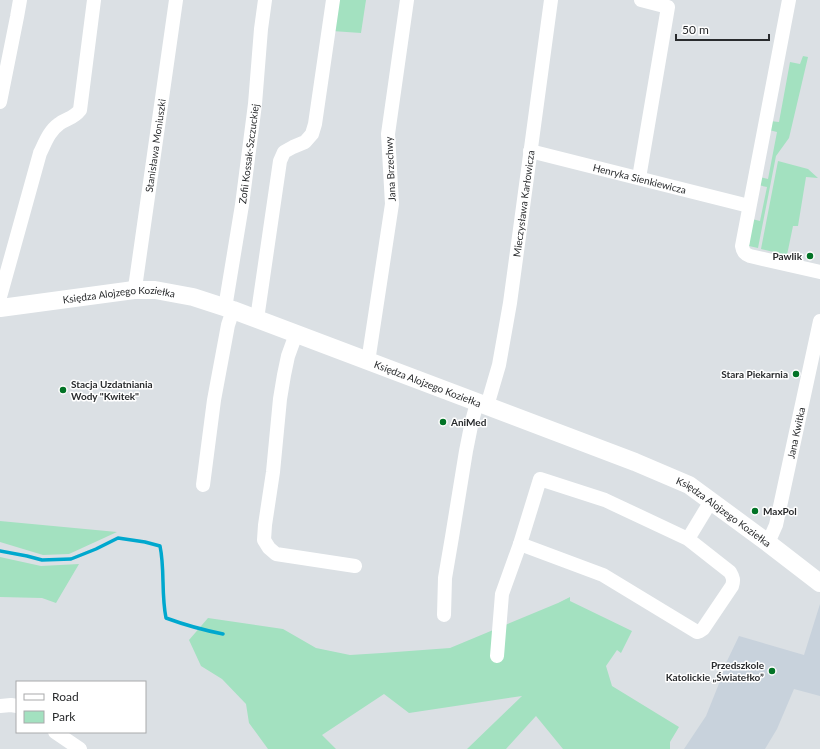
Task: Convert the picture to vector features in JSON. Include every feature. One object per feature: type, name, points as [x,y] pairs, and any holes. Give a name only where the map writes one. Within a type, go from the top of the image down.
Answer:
[{"type":"street","points":[[0,102],[20,0]]},
{"type":"street","points":[[0,297],[40,153],[49,134],[58,124],[76,115],[80,110],[94,0]]},
{"type":"street","name":"Stanisława Moniuszki","points":[[134,290],[176,0]]},
{"type":"street","name":"Zofii Kossak-Szczuckiej","points":[[203,485],[214,400],[228,325],[258,77],[261,29],[266,0]]},
{"type":"street","points":[[257,319],[280,162],[284,152],[305,142],[312,134],[315,124],[333,0]]},
{"type":"street","name":"Jana Brzechwy","points":[[368,362],[392,204],[388,134],[406,0]]},
{"type":"street","name":"Mieczysława Karłowicza","points":[[444,615],[445,578],[472,421],[482,405],[499,366],[505,335],[551,0]]},
{"type":"street","points":[[639,178],[669,3],[642,0]]},
{"type":"street","points":[[789,0],[742,246],[745,254],[820,272]]},
{"type":"street","name":"Henryka Sienkiewicza","points":[[530,151],[749,206]]},
{"type":"street","name":"Księdza Alojzego Koziełka","points":[[0,308],[134,290],[155,290],[193,297],[229,309],[635,462],[689,486],[768,543],[820,583]]},
{"type":"street","name":"Jana Kwitka","points":[[768,543],[776,525],[820,321]]},
{"type":"street","points":[[296,334],[288,356],[280,399],[277,441],[264,540],[269,548],[276,554],[355,566]]},
{"type":"street","points":[[497,656],[502,594],[520,544],[540,479],[605,500],[688,538],[730,572],[733,576],[732,586],[702,629],[697,632],[603,575],[520,544]]},
{"type":"street","points":[[688,538],[711,501]]},
{"type":"street","points":[[0,706],[16,706]]},
{"type":"street","points":[[56,733],[80,749]]},
{"type":"shaded area","name":"Przedszkole Katolickie „Światełko”","points":[[820,604],[820,696],[794,689],[777,729],[765,749],[684,749],[706,716],[727,661],[739,636],[804,655]]},
{"type":"green space","points":[[337,0],[366,0],[361,33],[332,31]]},
{"type":"green space","points":[[803,56],[808,57],[789,138],[776,156],[758,248],[749,246],[752,219],[760,221],[767,187],[758,185],[760,177],[768,179],[777,132],[769,130],[770,121],[779,122],[790,62],[800,64]]},
{"type":"green space","points":[[778,161],[808,169],[818,178],[806,177],[798,226],[793,226],[787,255],[761,249]]},
{"type":"green space","points":[[0,521],[117,532],[69,554],[43,555],[0,542]]},
{"type":"green space","points":[[0,557],[41,566],[79,564],[56,603],[42,598],[0,597]]},
{"type":"green space","points":[[570,597],[570,601],[632,631],[621,653],[617,650],[606,666],[612,686],[679,727],[670,742],[670,749],[563,749],[536,716],[506,749],[467,749],[522,696],[409,713],[384,694],[322,735],[336,749],[268,749],[249,723],[246,704],[222,679],[201,666],[189,640],[208,618],[283,629],[316,648],[350,655],[450,648]]},
{"type":"waterway","points":[[0,551],[42,560],[71,559],[118,538],[160,546],[166,618],[223,634]]},
{"type":"place","name":"Pawlik","points":[[810,256]]},
{"type":"place","name":"Stara Piekarnia","points":[[796,374]]},
{"type":"place","name":"Stacja Uzdatniania Wody \"Kwitek\"","points":[[63,390]]},
{"type":"place","name":"AniMed","points":[[443,422]]},
{"type":"place","name":"MaxPol","points":[[755,511]]},
{"type":"place","name":"Przedszkole Katolickie „Światełko”","points":[[772,671]]}]
